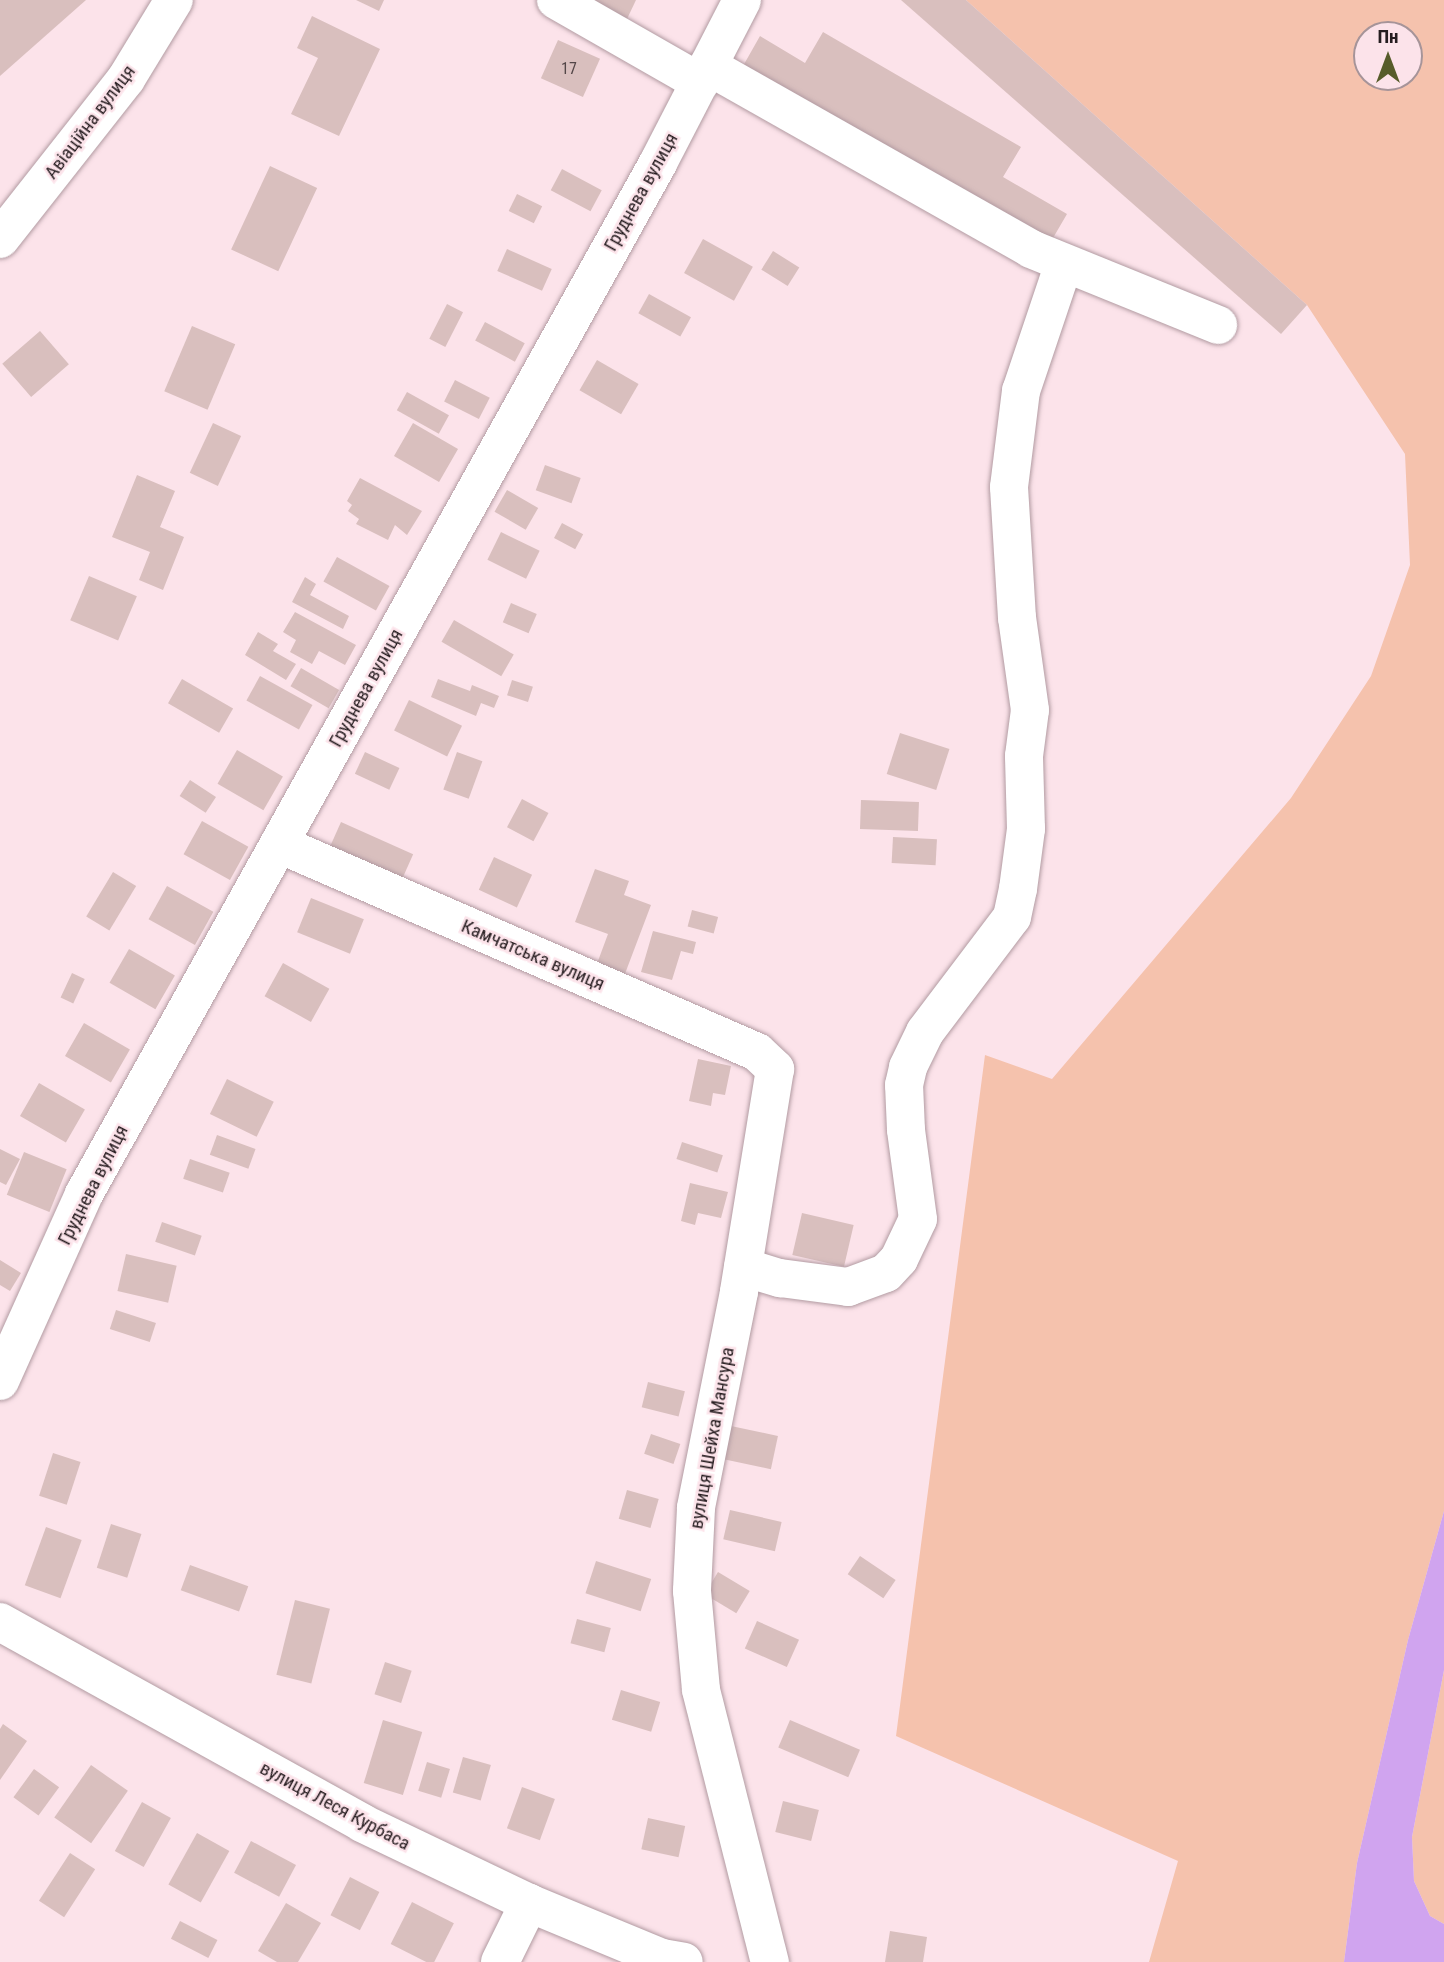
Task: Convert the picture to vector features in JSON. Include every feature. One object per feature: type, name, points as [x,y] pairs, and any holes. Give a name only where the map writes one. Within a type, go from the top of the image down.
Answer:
[{"type":"street","name":"Авіаційна вулиця","points":[[0,239],[126,79],[174,0]]},
{"type":"street","points":[[556,0],[704,74],[1031,249],[1218,325]]},
{"type":"street","name":"Груднева вулиця","points":[[0,1381],[84,1194],[704,74],[742,0]]},
{"type":"street","points":[[743,1267],[780,1278],[848,1287],[886,1273],[899,1259],[918,1219],[906,1130],[904,1086],[908,1067],[925,1032],[1012,917],[1019,877],[1026,829],[1024,756],[1030,710],[1017,618],[1009,487],[1021,391],[1064,263]]},
{"type":"street","name":"Камчатська вулиця","points":[[279,844],[757,1052],[771,1061],[776,1077]]},
{"type":"street","name":"вулиця Шейха Мансура","points":[[770,1962],[701,1690],[692,1591],[696,1508],[743,1267],[776,1077]]},
{"type":"street","name":"вулиця Леся Курбаса","points":[[0,1622],[362,1824],[529,1903],[662,1958],[684,1962]]},
{"type":"street","points":[[500,1962],[529,1903]]},
{"type":"shaded area","points":[[966,0],[1444,0],[1444,1511],[1408,1640],[1357,1863],[1344,1962],[1149,1962],[1178,1861],[896,1736],[985,1055],[1052,1079],[1291,798],[1371,676],[1410,565],[1405,454],[1307,305]]},
{"type":"shaded area","points":[[1444,1511],[1444,1670],[1412,1837],[1414,1881],[1430,1916],[1444,1924],[1444,1962],[1344,1962],[1357,1863],[1408,1640]]},
{"type":"shaded area","points":[[1444,1670],[1444,1924],[1430,1916],[1414,1881],[1412,1837]]},
{"type":"building","points":[[0,0],[86,0],[0,76]]},
{"type":"building","points":[[356,0],[384,0],[379,11]]},
{"type":"building","points":[[588,0],[636,0],[627,19]]},
{"type":"building","points":[[901,0],[966,0],[1307,305],[1281,334]]},
{"type":"building","points":[[312,16],[380,49],[339,136],[291,114],[318,58],[297,48]]},
{"type":"building","points":[[823,32],[1021,147],[1003,177],[1067,214],[1046,250],[743,66],[760,36],[805,63]]},
{"type":"building","points":[[558,40],[600,59],[583,97],[541,78]]},
{"type":"building","points":[[270,166],[317,188],[278,271],[231,249]]},
{"type":"building","points":[[562,169],[602,190],[590,211],[551,190]]},
{"type":"building","points":[[517,194],[542,206],[534,223],[509,211]]},
{"type":"building","points":[[703,239],[753,267],[734,301],[684,273]]},
{"type":"building","points":[[507,249],[552,269],[542,291],[497,271]]},
{"type":"building","points":[[773,251],[799,267],[788,286],[761,270]]},
{"type":"building","points":[[649,294],[691,317],[680,337],[638,313]]},
{"type":"building","points":[[447,304],[463,312],[445,347],[429,339]]},
{"type":"building","points":[[485,322],[525,343],[515,362],[475,341]]},
{"type":"building","points":[[192,326],[235,344],[208,410],[164,391]]},
{"type":"building","points":[[40,331],[69,364],[31,397],[2,364]]},
{"type":"building","points":[[597,360],[639,384],[621,414],[580,390]]},
{"type":"building","points":[[455,380],[490,398],[479,419],[444,401]]},
{"type":"building","points":[[407,392],[449,415],[439,434],[397,410]]},
{"type":"building","points":[[213,423],[241,436],[218,486],[190,473]]},
{"type":"building","points":[[413,423],[458,449],[439,482],[394,456]]},
{"type":"building","points":[[545,465],[581,478],[571,503],[536,490]]},
{"type":"building","points":[[137,475],[175,491],[160,527],[184,537],[163,590],[139,580],[150,552],[112,537]]},
{"type":"building","points":[[360,478],[422,511],[407,535],[395,525],[388,540],[356,524],[359,519],[348,511],[352,505],[347,501]]},
{"type":"building","points":[[507,490],[538,508],[526,530],[494,512]]},
{"type":"building","points":[[562,523],[583,534],[575,549],[554,538]]},
{"type":"building","points":[[501,532],[540,551],[526,579],[487,560]]},
{"type":"building","points":[[337,557],[389,586],[376,611],[323,581]]},
{"type":"building","points":[[89,576],[137,596],[118,641],[70,620]]},
{"type":"building","points":[[305,577],[316,584],[310,595],[349,616],[343,629],[292,602]]},
{"type":"building","points":[[511,603],[537,614],[529,633],[503,622]]},
{"type":"building","points":[[295,612],[356,645],[345,665],[319,651],[312,664],[290,652],[296,640],[283,632]]},
{"type":"building","points":[[454,620],[514,654],[501,676],[442,642]]},
{"type":"building","points":[[258,632],[278,644],[273,651],[296,664],[286,680],[245,655]]},
{"type":"building","points":[[301,668],[339,690],[329,708],[290,686]]},
{"type":"building","points":[[260,676],[312,705],[299,730],[246,700]]},
{"type":"building","points":[[182,679],[233,708],[219,733],[168,703]]},
{"type":"building","points":[[438,679],[470,691],[472,685],[499,696],[494,708],[481,703],[476,716],[431,697]]},
{"type":"building","points":[[512,680],[533,687],[528,702],[507,695]]},
{"type":"building","points":[[409,700],[462,726],[447,756],[394,731]]},
{"type":"building","points":[[900,733],[949,749],[936,790],[887,774]]},
{"type":"building","points":[[237,750],[283,776],[263,810],[218,784]]},
{"type":"building","points":[[365,752],[399,768],[389,790],[355,774]]},
{"type":"building","points":[[457,752],[482,761],[469,799],[443,790]]},
{"type":"building","points":[[190,780],[216,797],[206,813],[180,796]]},
{"type":"building","points":[[522,799],[548,813],[533,841],[507,827]]},
{"type":"building","points":[[861,800],[919,802],[918,831],[860,829]]},
{"type":"building","points":[[202,821],[248,847],[230,880],[184,854]]},
{"type":"building","points":[[341,822],[413,854],[401,882],[328,850]]},
{"type":"building","points":[[893,837],[937,839],[936,865],[892,863]]},
{"type":"building","points":[[494,857],[532,875],[517,907],[479,890]]},
{"type":"building","points":[[595,869],[629,881],[624,895],[651,905],[623,979],[595,969],[608,934],[575,922]]},
{"type":"building","points":[[113,872],[136,886],[109,930],[86,917]]},
{"type":"building","points":[[167,886],[213,912],[195,945],[149,919]]},
{"type":"building","points":[[311,898],[364,919],[350,954],[297,932]]},
{"type":"building","points":[[692,910],[718,917],[714,933],[688,926]]},
{"type":"building","points":[[653,931],[696,942],[693,954],[681,951],[672,980],[641,972]]},
{"type":"building","points":[[129,949],[175,976],[155,1009],[110,983]]},
{"type":"building","points":[[283,963],[329,989],[311,1022],[265,996]]},
{"type":"building","points":[[72,973],[85,979],[73,1003],[61,997]]},
{"type":"building","points":[[84,1023],[130,1050],[111,1082],[65,1056]]},
{"type":"building","points":[[698,1059],[731,1066],[725,1095],[713,1093],[711,1106],[689,1101]]},
{"type":"building","points":[[227,1079],[274,1102],[257,1137],[210,1114]]},
{"type":"building","points":[[39,1083],[85,1110],[66,1142],[20,1116]]},
{"type":"building","points":[[217,1135],[256,1149],[248,1169],[210,1155]]},
{"type":"building","points":[[682,1142],[723,1155],[717,1172],[676,1159]]},
{"type":"building","points":[[0,1149],[20,1159],[6,1185],[0,1182]]},
{"type":"building","points":[[24,1152],[67,1169],[49,1212],[7,1195]]},
{"type":"building","points":[[190,1159],[230,1173],[223,1193],[183,1179]]},
{"type":"building","points":[[690,1183],[728,1192],[721,1218],[698,1213],[695,1225],[681,1221]]},
{"type":"building","points":[[802,1213],[854,1225],[844,1267],[792,1255]]},
{"type":"building","points":[[162,1222],[202,1236],[195,1256],[155,1242]]},
{"type":"building","points":[[126,1254],[177,1266],[168,1303],[117,1291]]},
{"type":"building","points":[[0,1260],[21,1273],[10,1291],[0,1285]]},
{"type":"building","points":[[116,1310],[156,1323],[150,1342],[110,1329]]},
{"type":"building","points":[[648,1382],[685,1391],[679,1416],[642,1407]]},
{"type":"building","points":[[731,1426],[778,1436],[771,1469],[724,1459]]},
{"type":"building","points":[[651,1434],[680,1444],[673,1464],[644,1454]]},
{"type":"building","points":[[53,1453],[81,1462],[67,1505],[39,1496]]},
{"type":"building","points":[[627,1490],[659,1499],[650,1528],[619,1519]]},
{"type":"building","points":[[730,1510],[782,1522],[775,1551],[723,1539]]},
{"type":"building","points":[[111,1524],[141,1534],[127,1578],[97,1568]]},
{"type":"building","points":[[46,1527],[82,1540],[61,1598],[25,1585]]},
{"type":"building","points":[[860,1556],[896,1580],[883,1598],[848,1574]]},
{"type":"building","points":[[596,1561],[651,1579],[641,1611],[585,1593]]},
{"type":"building","points":[[190,1565],[248,1586],[239,1612],[181,1590]]},
{"type":"building","points":[[718,1572],[750,1591],[736,1613],[705,1594]]},
{"type":"building","points":[[295,1600],[330,1609],[311,1683],[276,1675]]},
{"type":"building","points":[[577,1619],[611,1628],[604,1652],[571,1643]]},
{"type":"building","points":[[757,1621],[799,1640],[787,1667],[745,1648]]},
{"type":"building","points":[[385,1662],[412,1671],[401,1703],[374,1694]]},
{"type":"building","points":[[621,1690],[660,1702],[651,1732],[612,1720]]},
{"type":"building","points":[[383,1720],[422,1732],[403,1795],[364,1783]]},
{"type":"building","points":[[790,1720],[860,1750],[848,1777],[778,1748]]},
{"type":"building","points":[[3,1724],[27,1741],[0,1780],[0,1729]]},
{"type":"building","points":[[463,1757],[491,1765],[481,1801],[453,1793]]},
{"type":"building","points":[[427,1762],[450,1769],[441,1798],[418,1791]]},
{"type":"building","points":[[91,1765],[128,1791],[91,1843],[54,1817]]},
{"type":"building","points":[[34,1769],[59,1787],[39,1816],[13,1797]]},
{"type":"building","points":[[522,1787],[555,1799],[540,1840],[507,1828]]},
{"type":"building","points":[[783,1801],[819,1810],[811,1841],[775,1832]]},
{"type":"building","points":[[142,1802],[171,1818],[144,1867],[115,1851]]},
{"type":"building","points":[[648,1818],[685,1826],[679,1857],[641,1849]]},
{"type":"building","points":[[197,1833],[229,1851],[201,1903],[168,1885]]},
{"type":"building","points":[[251,1841],[296,1865],[279,1897],[234,1873]]},
{"type":"building","points":[[70,1853],[95,1869],[64,1917],[39,1901]]},
{"type":"building","points":[[350,1877],[379,1892],[360,1930],[330,1915]]},
{"type":"building","points":[[412,1902],[454,1923],[434,1962],[426,1962],[391,1944]]},
{"type":"building","points":[[286,1903],[321,1923],[298,1962],[277,1962],[258,1951]]},
{"type":"building","points":[[180,1921],[217,1940],[208,1958],[171,1939]]},
{"type":"building","points":[[890,1931],[927,1937],[923,1962],[885,1962]]}]
